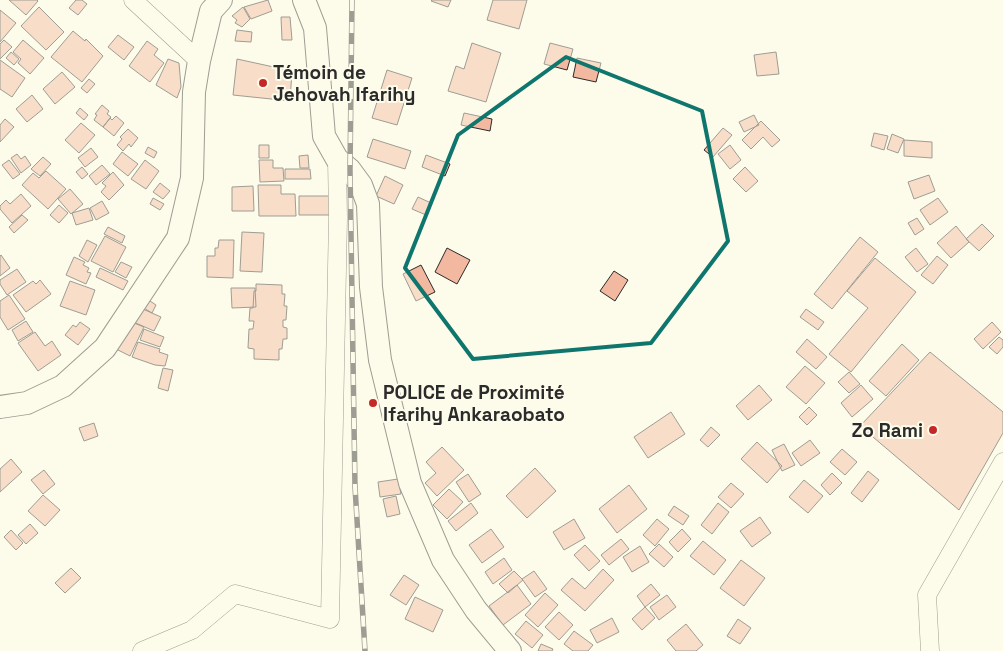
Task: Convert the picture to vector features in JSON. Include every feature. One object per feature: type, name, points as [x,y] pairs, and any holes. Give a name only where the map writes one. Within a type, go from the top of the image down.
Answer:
[{"type":"street","points":[[133,0],[199,61]]},
{"type":"street","points":[[0,407],[28,403],[63,386],[104,348],[178,238],[192,178],[194,92],[199,61],[211,11],[221,0]]},
{"type":"street","points":[[304,0],[315,28],[324,136],[337,159],[350,170],[361,184],[368,204],[371,287],[380,360],[410,483],[443,560],[476,610],[510,651]]},
{"type":"street","points":[[142,651],[192,630],[235,594],[330,620],[338,228],[337,159]]},
{"type":"street","points":[[930,651],[927,595],[1003,462]]},
{"type":"highlighted area","points":[[566,57],[702,111],[728,241],[651,343],[473,359],[405,268],[458,135]]},
{"type":"building","points":[[9,0],[37,0],[38,1],[26,15]]},
{"type":"building","points":[[76,0],[82,0],[87,4],[78,15],[69,8]]},
{"type":"building","points":[[268,0],[272,11],[251,19],[244,7]]},
{"type":"building","points":[[432,0],[451,0],[448,7]]},
{"type":"building","points":[[493,0],[527,0],[519,29],[487,20]]},
{"type":"building","points":[[39,7],[64,32],[46,50],[21,26]]},
{"type":"building","points":[[243,7],[250,19],[242,27],[235,23],[237,20],[232,16]]},
{"type":"building","points":[[0,10],[16,23],[0,42]]},
{"type":"building","points":[[281,17],[290,17],[292,40],[282,40]]},
{"type":"building","points":[[237,30],[252,32],[251,42],[235,41]]},
{"type":"building","points":[[73,31],[85,41],[86,39],[103,56],[82,82],[51,57]]},
{"type":"building","points":[[118,35],[134,47],[124,60],[108,47]]},
{"type":"building","points":[[4,40],[12,47],[0,59],[0,44]]},
{"type":"building","points":[[23,40],[44,58],[30,74],[18,63],[21,59],[13,52]]},
{"type":"building","points":[[147,41],[158,49],[154,55],[164,63],[150,82],[129,66]]},
{"type":"building","points":[[472,43],[501,53],[486,102],[448,91],[456,66],[464,69]]},
{"type":"building","points":[[550,43],[573,49],[567,70],[544,64]]},
{"type":"building","points":[[11,52],[19,59],[14,65],[6,58]]},
{"type":"building","points":[[776,52],[779,74],[757,76],[754,55]]},
{"type":"building","points":[[577,58],[601,63],[596,82],[573,77]]},
{"type":"building","points":[[168,59],[179,63],[181,87],[177,98],[156,85]]},
{"type":"building","name":"Témoin de Jehovah Ifarihy","points":[[237,59],[292,71],[290,101],[233,95]]},
{"type":"building","points":[[0,60],[25,78],[12,97],[0,89]]},
{"type":"building","points":[[387,70],[412,78],[397,125],[372,118]]},
{"type":"building","points":[[62,72],[75,87],[55,104],[43,89]]},
{"type":"building","points":[[89,79],[95,84],[87,93],[81,88]]},
{"type":"building","points":[[32,95],[43,109],[27,122],[16,109]]},
{"type":"building","points":[[102,105],[109,111],[107,114],[111,117],[103,127],[94,120],[97,115],[95,114]]},
{"type":"building","points":[[80,108],[88,115],[84,120],[76,113]]},
{"type":"building","points":[[464,113],[492,119],[490,131],[461,125]]},
{"type":"building","points":[[754,115],[759,125],[744,132],[739,122]]},
{"type":"building","points":[[116,116],[124,123],[114,136],[103,127],[110,118],[112,120]]},
{"type":"building","points":[[5,119],[14,127],[0,142],[0,125]]},
{"type":"building","points":[[761,121],[780,140],[772,147],[763,137],[751,149],[742,140]]},
{"type":"building","points":[[81,123],[95,135],[79,153],[65,140]]},
{"type":"building","points":[[723,128],[732,135],[713,157],[704,150]]},
{"type":"building","points":[[128,129],[138,138],[131,147],[129,144],[123,151],[117,145],[122,139],[120,137]]},
{"type":"building","points":[[874,133],[888,136],[884,150],[871,146]]},
{"type":"building","points":[[892,134],[904,139],[898,153],[887,149]]},
{"type":"building","points":[[373,139],[411,151],[405,169],[367,157]]},
{"type":"building","points":[[904,140],[932,142],[932,158],[904,156]]},
{"type":"building","points":[[259,145],[269,145],[269,158],[259,158]]},
{"type":"building","points":[[730,145],[741,160],[730,169],[718,154]]},
{"type":"building","points":[[148,147],[157,152],[154,158],[145,153]]},
{"type":"building","points":[[91,148],[98,157],[85,167],[78,158]]},
{"type":"building","points":[[122,152],[138,164],[128,176],[113,164]]},
{"type":"building","points":[[17,154],[21,159],[25,156],[31,165],[21,173],[11,158]]},
{"type":"building","points":[[308,155],[309,168],[300,168],[299,156]]},
{"type":"building","points":[[426,155],[450,164],[445,176],[422,167]]},
{"type":"building","points":[[43,157],[51,164],[40,176],[31,169]]},
{"type":"building","points":[[9,160],[20,174],[13,179],[2,165]]},
{"type":"building","points":[[145,160],[159,171],[146,189],[131,179]]},
{"type":"building","points":[[259,160],[273,160],[273,168],[283,168],[284,181],[260,182]]},
{"type":"building","points":[[102,165],[110,174],[96,185],[89,176]]},
{"type":"building","points":[[82,167],[88,174],[82,179],[76,172]]},
{"type":"building","points":[[745,167],[758,181],[746,192],[733,179]]},
{"type":"building","points":[[285,169],[310,169],[311,179],[285,179]]},
{"type":"building","points":[[46,171],[66,189],[48,209],[22,185],[33,173],[39,178]]},
{"type":"building","points":[[113,172],[124,185],[109,200],[101,192],[106,186],[102,183]]},
{"type":"building","points":[[929,175],[935,191],[914,199],[908,182]]},
{"type":"building","points":[[385,176],[403,185],[394,204],[376,196]]},
{"type":"building","points":[[160,183],[170,191],[163,199],[153,192]]},
{"type":"building","points":[[258,185],[281,185],[281,194],[295,194],[296,216],[259,216]]},
{"type":"building","points":[[253,186],[254,211],[232,211],[232,187]]},
{"type":"building","points":[[70,189],[83,204],[71,214],[58,199]]},
{"type":"building","points":[[21,194],[31,206],[12,223],[0,209],[0,206],[6,200],[10,204]]},
{"type":"building","points":[[299,196],[329,196],[330,215],[299,215]]},
{"type":"building","points":[[418,197],[431,203],[426,215],[412,209]]},
{"type":"building","points":[[153,198],[164,204],[160,210],[150,204]]},
{"type":"building","points":[[938,198],[948,212],[930,225],[920,210]]},
{"type":"building","points":[[102,201],[109,213],[96,220],[90,208]]},
{"type":"building","points":[[59,205],[68,213],[59,223],[50,215]]},
{"type":"building","points":[[89,208],[93,220],[76,225],[72,213]]},
{"type":"building","points":[[22,215],[28,220],[14,233],[9,227]]},
{"type":"building","points":[[917,218],[924,229],[915,235],[908,223]]},
{"type":"building","points":[[982,224],[994,236],[979,251],[966,239]]},
{"type":"building","points":[[956,226],[969,242],[951,258],[937,243]]},
{"type":"building","points":[[108,227],[125,236],[122,243],[104,234]]},
{"type":"building","points":[[242,232],[264,233],[262,272],[240,271]]},
{"type":"building","points":[[105,236],[126,247],[113,272],[91,261]]},
{"type":"building","points":[[860,237],[878,252],[832,309],[814,294]]},
{"type":"building","points":[[87,240],[97,245],[88,262],[79,256]]},
{"type":"building","points":[[219,240],[234,240],[233,278],[207,277],[207,256],[215,256],[215,248],[218,248]]},
{"type":"building","points":[[447,248],[470,260],[457,284],[435,272]]},
{"type":"building","points":[[916,248],[928,264],[917,272],[905,257]]},
{"type":"building","points":[[0,256],[10,268],[0,276]]},
{"type":"building","points":[[937,256],[948,265],[933,284],[921,275]]},
{"type":"building","points":[[74,257],[85,262],[83,265],[89,268],[87,272],[91,273],[86,284],[66,275]]},
{"type":"building","points":[[875,258],[916,292],[851,372],[829,354],[868,308],[847,291]]},
{"type":"building","points":[[121,262],[132,267],[126,278],[115,272]]},
{"type":"building","points":[[421,265],[435,292],[416,301],[403,274]]},
{"type":"building","points":[[100,268],[128,281],[123,290],[96,277]]},
{"type":"building","points":[[17,269],[26,282],[7,295],[0,284],[0,280]]},
{"type":"building","points":[[614,271],[628,280],[615,301],[600,291]]},
{"type":"building","points":[[40,280],[51,294],[26,312],[13,295],[33,281],[36,284]]},
{"type":"building","points":[[70,281],[95,290],[86,315],[60,306]]},
{"type":"building","points":[[256,284],[282,285],[282,294],[285,294],[284,306],[287,306],[286,320],[283,320],[283,327],[287,328],[287,339],[283,339],[282,349],[279,349],[279,360],[254,359],[254,349],[248,348],[249,329],[253,329],[254,321],[249,321],[250,308],[253,308]]},
{"type":"building","points":[[231,288],[255,288],[256,307],[232,308]]},
{"type":"building","points":[[9,295],[25,319],[8,330],[0,317],[0,301]]},
{"type":"building","points":[[147,299],[156,305],[152,313],[142,307]]},
{"type":"building","points":[[136,306],[161,317],[154,331],[129,320]]},
{"type":"building","points":[[806,309],[824,322],[818,330],[800,317]]},
{"type":"building","points":[[26,321],[33,332],[18,341],[12,330]]},
{"type":"building","points":[[129,321],[144,327],[130,356],[112,347]]},
{"type":"building","points":[[80,322],[90,329],[78,345],[65,335],[73,325],[76,327]]},
{"type":"building","points":[[992,322],[1001,332],[983,349],[974,339]]},
{"type":"building","points":[[144,329],[164,337],[160,347],[140,340]]},
{"type":"building","points":[[35,332],[45,346],[52,341],[61,355],[38,371],[18,343]]},
{"type":"building","points":[[999,337],[1003,340],[1003,347],[997,354],[989,347]]},
{"type":"building","points":[[807,339],[827,357],[816,369],[796,352]]},
{"type":"building","points":[[138,342],[160,349],[159,352],[168,355],[165,366],[155,365],[132,357]]},
{"type":"building","points":[[902,344],[919,360],[886,396],[869,381]]},
{"type":"building","name":"Zo Rami","points":[[930,352],[1003,412],[1003,433],[959,510],[860,426]]},
{"type":"building","points":[[805,366],[825,383],[806,404],[786,387]]},
{"type":"building","points":[[163,368],[173,370],[168,391],[158,388]]},
{"type":"building","points":[[849,372],[860,384],[849,393],[838,382]]},
{"type":"building","points":[[759,385],[772,400],[748,420],[736,406]]},
{"type":"building","points":[[861,385],[873,399],[852,417],[841,403]]},
{"type":"building","points":[[809,407],[817,415],[807,425],[799,417]]},
{"type":"building","points":[[671,412],[685,434],[648,458],[634,437]]},
{"type":"building","points":[[94,423],[98,436],[84,441],[79,428]]},
{"type":"building","points":[[711,427],[720,435],[708,447],[700,440]]},
{"type":"building","points":[[810,440],[820,453],[801,466],[792,453]]},
{"type":"building","points":[[757,442],[782,466],[767,483],[741,459]]},
{"type":"building","points":[[784,444],[795,465],[782,471],[772,450]]},
{"type":"building","points":[[442,447],[464,470],[437,496],[425,483],[436,473],[426,462]]},
{"type":"building","points":[[842,449],[857,462],[845,475],[830,462]]},
{"type":"building","points":[[11,459],[22,472],[0,492],[0,469]]},
{"type":"building","points":[[535,468],[556,491],[527,518],[506,496]]},
{"type":"building","points":[[44,470],[55,484],[43,494],[31,480]]},
{"type":"building","points":[[868,471],[879,480],[862,502],[851,493]]},
{"type":"building","points":[[832,473],[842,483],[830,495],[821,485]]},
{"type":"building","points":[[468,474],[481,494],[469,502],[456,482]]},
{"type":"building","points":[[398,479],[401,494],[380,497],[378,482]]},
{"type":"building","points":[[804,480],[823,496],[808,513],[789,497]]},
{"type":"building","points":[[731,483],[744,494],[731,508],[718,497]]},
{"type":"building","points":[[629,485],[647,509],[617,533],[599,509]]},
{"type":"building","points":[[449,489],[463,502],[447,519],[433,505]]},
{"type":"building","points":[[43,495],[60,510],[45,526],[28,511]]},
{"type":"building","points":[[396,496],[400,514],[387,517],[383,499]]},
{"type":"building","points":[[471,503],[478,513],[456,531],[448,521]]},
{"type":"building","points":[[718,503],[729,512],[712,534],[701,525]]},
{"type":"building","points":[[674,506],[689,516],[683,525],[668,515]]},
{"type":"building","points":[[760,517],[771,533],[752,547],[740,531]]},
{"type":"building","points":[[574,519],[585,538],[564,550],[553,532]]},
{"type":"building","points":[[657,519],[669,529],[655,546],[643,535]]},
{"type":"building","points":[[30,524],[38,533],[26,544],[18,535]]},
{"type":"building","points":[[491,529],[504,547],[482,563],[469,545]]},
{"type":"building","points":[[682,529],[691,539],[678,552],[669,542]]},
{"type":"building","points":[[11,530],[23,543],[16,550],[4,537]]},
{"type":"building","points":[[621,539],[629,549],[609,565],[601,555]]},
{"type":"building","points":[[703,541],[726,560],[714,575],[690,556]]},
{"type":"building","points":[[659,544],[673,557],[664,567],[649,554]]},
{"type":"building","points":[[585,545],[600,561],[589,571],[574,555]]},
{"type":"building","points":[[640,546],[649,562],[632,572],[623,557]]},
{"type":"building","points":[[504,558],[512,570],[493,584],[485,572]]},
{"type":"building","points":[[741,560],[765,578],[744,606],[720,588]]},
{"type":"building","points":[[71,568],[81,578],[65,593],[55,583]]},
{"type":"building","points":[[603,569],[614,580],[585,611],[561,590],[572,578],[585,589]]},
{"type":"building","points":[[514,571],[523,580],[508,593],[499,584]]},
{"type":"building","points":[[534,571],[547,589],[535,597],[522,579]]},
{"type":"building","points":[[404,575],[419,585],[406,605],[390,595]]},
{"type":"building","points":[[651,584],[660,595],[645,607],[637,596]]},
{"type":"building","points":[[517,585],[531,604],[503,625],[489,606]]},
{"type":"building","points":[[545,593],[558,605],[538,627],[525,615]]},
{"type":"building","points":[[667,595],[676,607],[659,620],[650,607]]},
{"type":"building","points":[[415,597],[443,610],[433,632],[405,619]]},
{"type":"building","points":[[645,607],[655,618],[642,630],[632,619]]},
{"type":"building","points":[[559,612],[573,625],[559,640],[545,627]]},
{"type":"building","points":[[612,618],[619,632],[597,643],[590,630]]},
{"type":"building","points":[[738,619],[751,628],[740,644],[727,636]]},
{"type":"building","points":[[526,621],[543,635],[532,648],[515,634]]},
{"type":"building","points":[[686,624],[703,645],[696,651],[676,651],[667,640]]},
{"type":"building","points":[[574,631],[593,645],[588,651],[573,651],[564,644]]},
{"type":"building","points":[[541,644],[553,649],[552,651],[538,651]]},
{"type":"railway","points":[[352,0],[350,170],[355,487],[365,651]]},
{"type":"place","name":"Témoin de Jehovah Ifarihy","points":[[263,83]]},
{"type":"place","name":"POLICE de Proximité Ifarihy Ankaraobato","points":[[373,403]]},
{"type":"place","name":"Zo Rami","points":[[933,430]]}]
